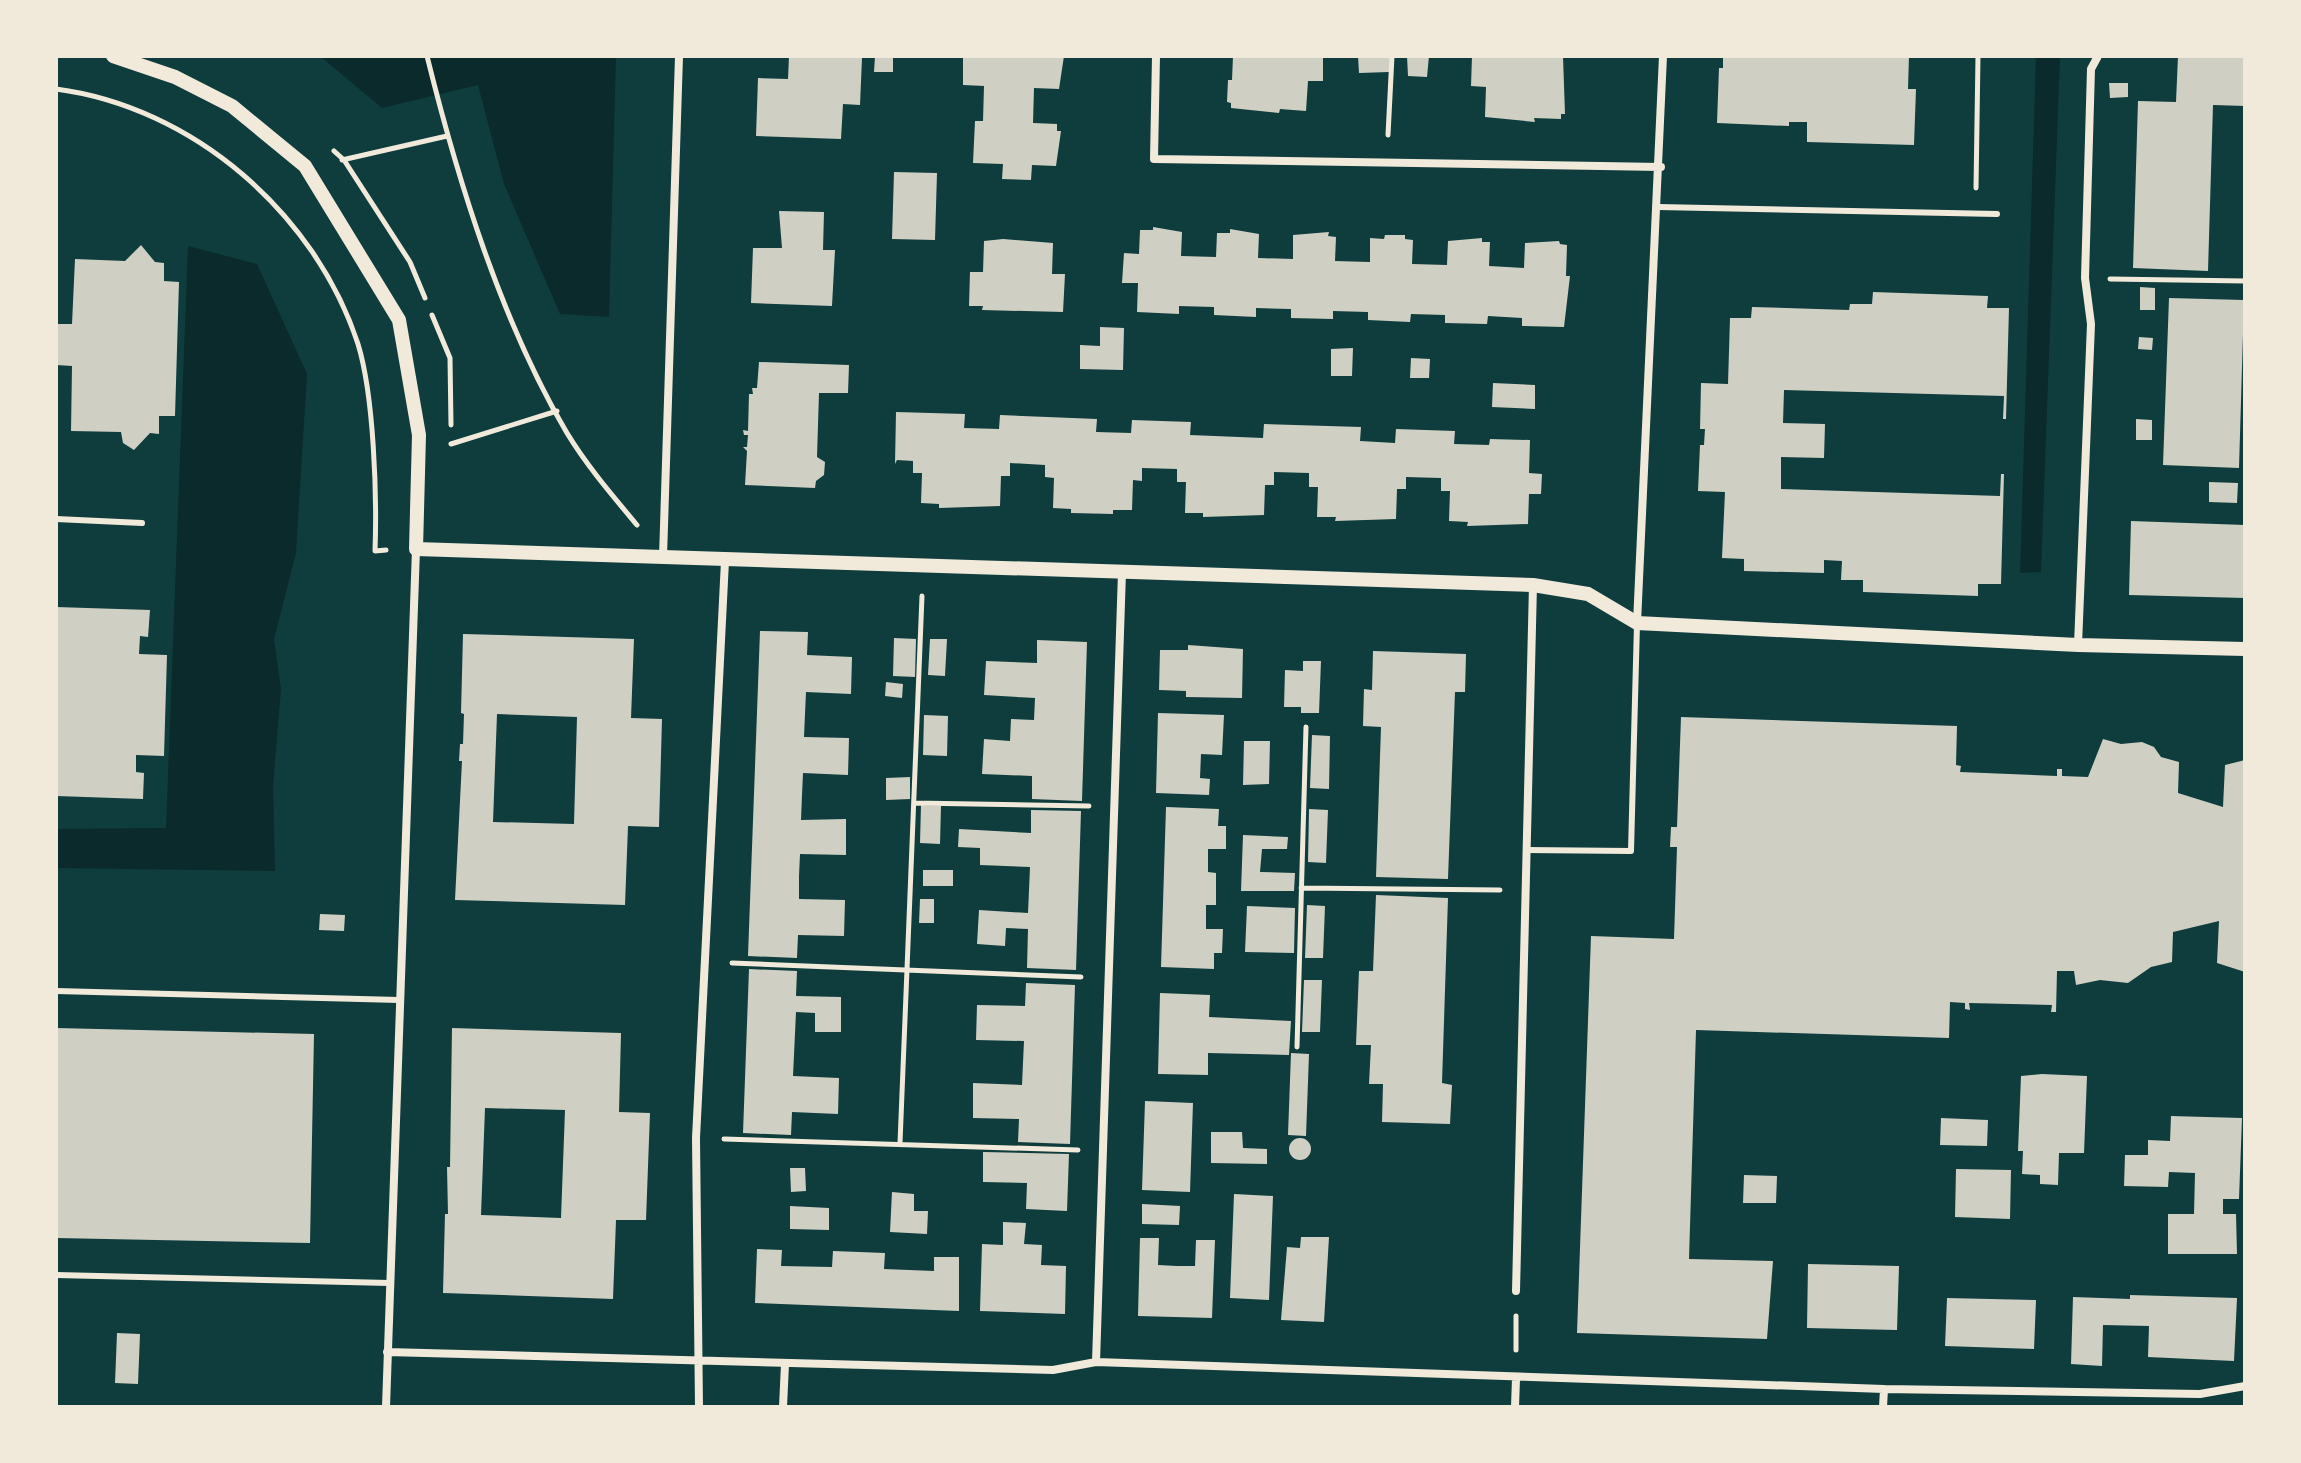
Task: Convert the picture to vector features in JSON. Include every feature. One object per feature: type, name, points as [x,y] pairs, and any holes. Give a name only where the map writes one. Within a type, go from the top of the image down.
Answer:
[{"type":"street","points":[[113,56],[175,77],[232,106],[305,166],[399,320],[419,435],[386,1407]]},
{"type":"street","points":[[663,557],[679,56]]},
{"type":"street","points":[[1156,56],[1154,159],[1661,167]]},
{"type":"street","points":[[1637,623],[1661,167],[1663,56]]},
{"type":"street","points":[[2078,645],[2091,324],[2085,278],[2091,69],[2098,56]]},
{"type":"street","points":[[416,549],[1533,585],[1588,594],[1637,623],[2078,645],[2245,649]]},
{"type":"street","points":[[699,1407],[701,1362],[696,1138],[725,561]]},
{"type":"street","points":[[1096,1362],[1122,572]]},
{"type":"street","points":[[1516,1291],[1533,585]]},
{"type":"street","points":[[387,1352],[1053,1370],[1096,1362],[1884,1389],[2200,1394],[2245,1386]]},
{"type":"street","points":[[783,1407],[785,1364]]},
{"type":"street","points":[[1515,1407],[1516,1378]]},
{"type":"street","points":[[1883,1407],[1884,1389]]},
{"type":"lane","points":[[1658,207],[1997,214]]},
{"type":"lane","points":[[56,519],[142,523]]},
{"type":"lane","points":[[1526,850],[1631,851],[1637,623]]},
{"type":"lane","points":[[56,991],[399,1000]]},
{"type":"lane","points":[[56,1275],[389,1283]]},
{"type":"path","points":[[427,56],[447,136],[506,303],[557,411],[596,476],[663,557]]},
{"type":"path","points":[[1387,162],[1392,56]]},
{"type":"path","points":[[1975,213],[1978,56]]},
{"type":"path","points":[[56,89],[86,93],[133,108],[177,129],[235,167],[284,215],[324,270],[358,345],[370,422],[375,551],[416,549]]},
{"type":"path","points":[[305,166],[447,136]]},
{"type":"path","points":[[2085,278],[2245,281]]},
{"type":"path","points":[[451,444],[557,411]]},
{"type":"path","points":[[900,1143],[923,567]]},
{"type":"path","points":[[1297,1047],[1306,727]]},
{"type":"path","points":[[914,803],[1114,807]]},
{"type":"path","points":[[1301,888],[1526,890]]},
{"type":"path","points":[[703,962],[1109,978]]},
{"type":"path","points":[[696,1138],[1103,1151]]},
{"type":"path","points":[[1516,1291],[1516,1378]]},
{"type":"water","points":[[320,56],[616,56],[609,317],[560,314],[504,184],[478,85],[382,108]]},
{"type":"water","points":[[2036,56],[2060,56],[2041,572],[2020,573]]},
{"type":"water","points":[[188,246],[257,264],[307,374],[296,553],[274,639],[281,689],[273,786],[275,871],[56,868],[56,829],[166,828]]},
{"type":"building","points":[[789,56],[862,58],[860,105],[843,104],[841,139],[756,136],[758,78],[788,79]]},
{"type":"building","points":[[875,56],[893,56],[893,72],[874,72]]},
{"type":"building","points":[[963,56],[1064,56],[1059,89],[1034,88],[1033,123],[1057,124],[1057,131],[1061,131],[1056,166],[1032,165],[1031,180],[1002,179],[1003,164],[973,163],[975,121],[983,121],[984,86],[963,85]]},
{"type":"building","points":[[1233,56],[1323,56],[1323,81],[1308,81],[1306,111],[1280,109],[1279,113],[1231,108],[1231,103],[1227,102]]},
{"type":"building","points":[[1358,56],[1391,56],[1389,72],[1359,73]]},
{"type":"building","points":[[1407,56],[1429,56],[1427,77],[1408,76]]},
{"type":"building","points":[[1472,56],[1563,56],[1565,114],[1561,114],[1561,119],[1534,118],[1535,122],[1485,117],[1486,87],[1471,86]]},
{"type":"building","points":[[1723,56],[1909,56],[1908,89],[1916,89],[1914,145],[1807,142],[1807,122],[1789,122],[1789,126],[1717,123],[1719,68],[1723,68]]},
{"type":"building","points":[[2178,56],[2245,56],[2245,106],[2213,105],[2208,271],[2133,268],[2138,101],[2176,102]]},
{"type":"building","points":[[2109,83],[2128,83],[2128,97],[2110,98]]},
{"type":"building","points":[[894,172],[937,173],[935,240],[892,239]]},
{"type":"building","points":[[779,211],[824,212],[823,250],[835,250],[832,306],[751,303],[753,248],[782,248]]},
{"type":"building","points":[[1153,227],[1182,232],[1181,256],[1216,257],[1217,233],[1230,233],[1230,229],[1259,234],[1258,258],[1293,259],[1293,235],[1329,232],[1328,236],[1336,237],[1335,261],[1370,262],[1370,238],[1405,235],[1405,239],[1413,240],[1412,264],[1447,265],[1448,241],[1482,238],[1482,242],[1490,242],[1489,266],[1524,268],[1525,243],[1559,241],[1567,245],[1566,276],[1570,276],[1564,327],[1522,326],[1522,318],[1488,316],[1487,324],[1445,323],[1445,315],[1411,314],[1410,322],[1368,320],[1368,312],[1333,311],[1333,319],[1291,318],[1291,309],[1256,308],[1256,317],[1214,315],[1214,307],[1179,306],[1179,314],[1137,312],[1138,283],[1122,283],[1124,253],[1139,254],[1140,230],[1153,230]]},
{"type":"building","points":[[1003,239],[1053,243],[1052,274],[1065,274],[1063,312],[982,310],[983,306],[969,306],[970,272],[983,272],[984,241]]},
{"type":"building","points":[[141,245],[155,262],[164,263],[164,281],[179,282],[175,416],[159,416],[159,434],[150,433],[134,450],[123,443],[121,432],[71,431],[72,366],[56,365],[56,324],[72,324],[75,259],[125,261]]},
{"type":"building","points":[[2140,287],[2155,288],[2155,310],[2140,310]]},
{"type":"building","points":[[1873,292],[1988,296],[1987,308],[2009,308],[2006,419],[2003,419],[2004,396],[1784,390],[1783,423],[1825,424],[1824,458],[1781,457],[1781,489],[2000,496],[2001,474],[2004,474],[2001,584],[1978,584],[1978,596],[1863,592],[1863,580],[1841,580],[1842,561],[1824,560],[1824,573],[1744,571],[1744,559],[1722,558],[1725,492],[1698,491],[1700,445],[1704,445],[1705,429],[1700,429],[1701,383],[1728,384],[1730,318],[1751,318],[1752,307],[1849,310],[1850,304],[1872,304]]},
{"type":"building","points":[[2169,298],[2244,300],[2239,468],[2163,465]]},
{"type":"building","points":[[1100,327],[1124,328],[1123,370],[1080,369],[1080,345],[1100,346]]},
{"type":"building","points":[[2139,337],[2153,338],[2152,350],[2138,349]]},
{"type":"building","points":[[1353,348],[1352,376],[1331,376],[1331,349]]},
{"type":"building","points":[[1411,358],[1430,359],[1429,378],[1410,378]]},
{"type":"building","points":[[759,362],[849,365],[848,393],[819,393],[817,457],[825,462],[824,475],[816,481],[815,488],[745,485],[747,451],[743,447],[747,447],[748,435],[744,435],[743,430],[748,431],[749,394],[753,394],[752,388],[757,388]]},
{"type":"building","points":[[1493,383],[1535,385],[1535,409],[1492,407]]},
{"type":"building","points":[[896,412],[965,414],[964,428],[999,429],[1000,415],[1097,419],[1096,432],[1131,433],[1132,420],[1191,422],[1190,435],[1263,438],[1264,424],[1361,427],[1360,441],[1395,443],[1396,429],[1455,431],[1454,444],[1489,445],[1490,439],[1530,440],[1529,473],[1542,474],[1541,494],[1529,494],[1528,524],[1467,526],[1468,522],[1449,521],[1450,491],[1441,491],[1441,478],[1406,477],[1406,489],[1397,489],[1396,519],[1335,521],[1336,517],[1317,517],[1318,487],[1309,487],[1309,473],[1274,472],[1274,485],[1265,485],[1264,515],[1203,517],[1203,513],[1185,513],[1186,482],[1177,482],[1177,469],[1142,468],[1142,481],[1133,480],[1132,510],[1113,510],[1113,514],[1071,513],[1071,509],[1053,508],[1054,478],[1045,477],[1045,465],[1010,463],[1010,476],[1001,476],[1000,506],[939,508],[939,504],[921,503],[922,473],[913,473],[913,461],[897,460],[895,464]]},
{"type":"building","points":[[2136,419],[2152,420],[2152,440],[2136,440]]},
{"type":"building","points":[[2209,482],[2238,483],[2237,503],[2209,502]]},
{"type":"building","points":[[2131,521],[2245,525],[2245,598],[2129,595]]},
{"type":"building","points":[[56,607],[150,610],[148,637],[140,636],[139,654],[167,655],[164,756],[136,755],[136,772],[144,773],[143,799],[56,796]]},
{"type":"building","points":[[760,631],[808,632],[807,655],[852,657],[851,694],[806,692],[804,737],[849,738],[848,775],[803,773],[801,820],[846,819],[846,855],[800,854],[799,876],[799,899],[845,900],[844,936],[798,935],[797,958],[748,956]]},
{"type":"building","points":[[463,634],[634,639],[631,718],[662,719],[659,827],[628,826],[625,905],[455,900],[462,761],[459,761],[464,714],[461,713]],"holes":[[[497,714],[577,717],[574,824],[493,822]]]},
{"type":"building","points":[[894,638],[916,639],[915,677],[893,676]]},
{"type":"building","points":[[930,639],[947,639],[945,676],[928,675]]},
{"type":"building","points":[[1037,640],[1087,642],[1082,801],[1032,799],[1032,776],[982,774],[984,739],[1010,741],[1011,719],[1034,720],[1035,698],[984,695],[986,661],[1037,663]]},
{"type":"building","points":[[1188,645],[1243,649],[1242,698],[1186,697],[1186,691],[1159,690],[1160,650],[1188,650]]},
{"type":"building","points":[[1373,651],[1466,654],[1465,692],[1455,692],[1448,879],[1376,877],[1381,727],[1363,726],[1364,689],[1372,690]]},
{"type":"building","points":[[1303,661],[1321,661],[1319,713],[1301,713],[1301,707],[1284,707],[1285,670],[1303,671]]},
{"type":"building","points":[[886,682],[903,684],[902,698],[885,696]]},
{"type":"building","points":[[1158,713],[1224,715],[1222,755],[1201,754],[1200,778],[1210,779],[1209,795],[1156,793]]},
{"type":"building","points":[[924,715],[948,716],[947,756],[923,755]]},
{"type":"building","points":[[1681,717],[1957,726],[1956,765],[1961,766],[1960,772],[2057,776],[2057,769],[2062,769],[2062,776],[2088,777],[2103,739],[2121,744],[2142,742],[2154,747],[2161,757],[2179,762],[2178,793],[2223,807],[2225,765],[2245,760],[2245,972],[2217,963],[2219,921],[2173,932],[2172,962],[2151,967],[2128,983],[2100,980],[2076,985],[2074,971],[2057,971],[2056,1012],[2051,1012],[2052,1005],[1969,1003],[1970,1010],[1965,1009],[1965,1003],[1950,1002],[1949,1038],[1696,1030],[1689,1259],[1773,1261],[1767,1339],[1577,1333],[1591,936],[1674,939],[1677,847],[1670,847],[1671,827],[1677,827]]},
{"type":"building","points":[[1312,735],[1330,736],[1329,789],[1310,788]]},
{"type":"building","points":[[1244,741],[1270,741],[1269,784],[1243,785]]},
{"type":"building","points":[[910,777],[910,799],[886,800],[886,778]]},
{"type":"building","points":[[921,805],[941,806],[940,844],[920,843]]},
{"type":"building","points":[[1166,807],[1219,809],[1218,826],[1226,826],[1226,849],[1208,849],[1208,872],[1216,873],[1216,905],[1206,905],[1206,929],[1223,929],[1222,953],[1214,953],[1214,969],[1161,967]]},
{"type":"building","points":[[1309,809],[1328,810],[1326,863],[1308,862]]},
{"type":"building","points":[[1031,810],[1081,811],[1076,970],[1027,968],[1028,929],[1006,928],[1005,946],[977,944],[979,910],[1028,913],[1030,867],[980,865],[980,848],[958,847],[959,829],[1031,833]]},
{"type":"building","points":[[1243,835],[1288,837],[1287,849],[1262,849],[1260,872],[1295,873],[1294,891],[1241,891]]},
{"type":"building","points":[[923,870],[953,870],[953,886],[923,886]]},
{"type":"building","points":[[1376,895],[1448,898],[1442,1083],[1452,1085],[1450,1124],[1382,1122],[1383,1084],[1369,1084],[1371,1045],[1356,1045],[1359,971],[1373,971]]},
{"type":"building","points":[[920,899],[934,899],[934,923],[919,923]]},
{"type":"building","points":[[1307,905],[1325,906],[1323,958],[1305,958]]},
{"type":"building","points":[[1247,906],[1295,908],[1294,953],[1245,952]]},
{"type":"building","points":[[320,914],[345,915],[344,931],[319,930]]},
{"type":"building","points":[[749,969],[797,971],[796,996],[841,997],[841,1032],[815,1032],[815,1013],[796,1012],[793,1076],[839,1078],[838,1114],[792,1112],[791,1135],[743,1133]]},
{"type":"building","points":[[1304,980],[1322,980],[1320,1032],[1302,1032]]},
{"type":"building","points":[[1026,983],[1075,985],[1070,1144],[1018,1142],[1019,1119],[973,1118],[973,1083],[1022,1085],[1024,1041],[976,1040],[977,1005],[1025,1006]]},
{"type":"building","points":[[1160,993],[1210,995],[1209,1017],[1291,1021],[1289,1055],[1208,1053],[1208,1075],[1158,1074]]},
{"type":"building","points":[[56,1028],[314,1034],[310,1243],[56,1238]]},
{"type":"building","points":[[452,1028],[621,1033],[619,1112],[650,1113],[646,1220],[616,1220],[613,1299],[443,1293],[445,1214],[448,1214],[447,1167],[450,1167]],"holes":[[[485,1108],[565,1110],[561,1218],[481,1215]]]},
{"type":"building","points":[[1291,1053],[1309,1054],[1306,1136],[1288,1135]]},
{"type":"building","points":[[2021,1076],[2087,1076],[2084,1153],[2059,1153],[2058,1185],[2040,1184],[2040,1175],[2022,1174],[2023,1151],[2018,1151]]},
{"type":"building","points":[[1145,1101],[1193,1103],[1190,1192],[1142,1190]]},
{"type":"building","points":[[2171,1116],[2242,1118],[2239,1199],[2223,1199],[2223,1214],[2236,1214],[2237,1254],[2168,1254],[2168,1214],[2194,1214],[2195,1173],[2169,1172],[2168,1187],[2124,1186],[2125,1155],[2148,1155],[2148,1140],[2170,1141]]},
{"type":"building","points":[[1941,1118],[1988,1120],[1987,1146],[1940,1145]]},
{"type":"building","points":[[1211,1132],[1242,1132],[1243,1148],[1267,1149],[1267,1164],[1211,1163]]},
{"type":"building","points":[[1296,1138],[1304,1138],[1311,1149],[1304,1160],[1296,1160],[1289,1153],[1289,1145]]},
{"type":"building","points":[[983,1152],[1069,1154],[1067,1211],[1026,1209],[1027,1183],[983,1182]]},
{"type":"building","points":[[790,1168],[805,1168],[806,1191],[791,1192]]},
{"type":"building","points":[[1956,1169],[2011,1170],[2010,1219],[1955,1217]]},
{"type":"building","points":[[1744,1175],[1777,1176],[1776,1203],[1743,1203]]},
{"type":"building","points":[[892,1192],[914,1194],[914,1211],[928,1211],[927,1234],[890,1232]]},
{"type":"building","points":[[1234,1194],[1273,1196],[1269,1300],[1230,1298]]},
{"type":"building","points":[[1142,1204],[1180,1206],[1179,1225],[1142,1224]]},
{"type":"building","points":[[790,1206],[829,1208],[829,1230],[790,1229]]},
{"type":"building","points":[[1003,1222],[1026,1223],[1024,1244],[1042,1245],[1041,1265],[1066,1266],[1065,1314],[980,1311],[982,1244],[1003,1245]]},
{"type":"building","points":[[1301,1237],[1329,1237],[1324,1322],[1281,1320],[1287,1247],[1300,1248]]},
{"type":"building","points":[[1140,1238],[1159,1238],[1158,1265],[1177,1266],[1195,1266],[1196,1240],[1215,1240],[1212,1318],[1138,1316]]},
{"type":"building","points":[[757,1249],[782,1250],[781,1266],[832,1267],[833,1251],[885,1253],[884,1269],[934,1271],[934,1257],[959,1257],[959,1311],[755,1303]]},
{"type":"building","points":[[1808,1264],[1899,1266],[1897,1330],[1807,1328]]},
{"type":"building","points":[[2130,1295],[2237,1298],[2234,1361],[2148,1357],[2149,1326],[2103,1325],[2102,1366],[2071,1364],[2073,1297],[2130,1299]]},
{"type":"building","points":[[1947,1298],[2036,1300],[2034,1349],[1945,1346]]},
{"type":"building","points":[[117,1333],[140,1334],[138,1384],[115,1383]]}]
